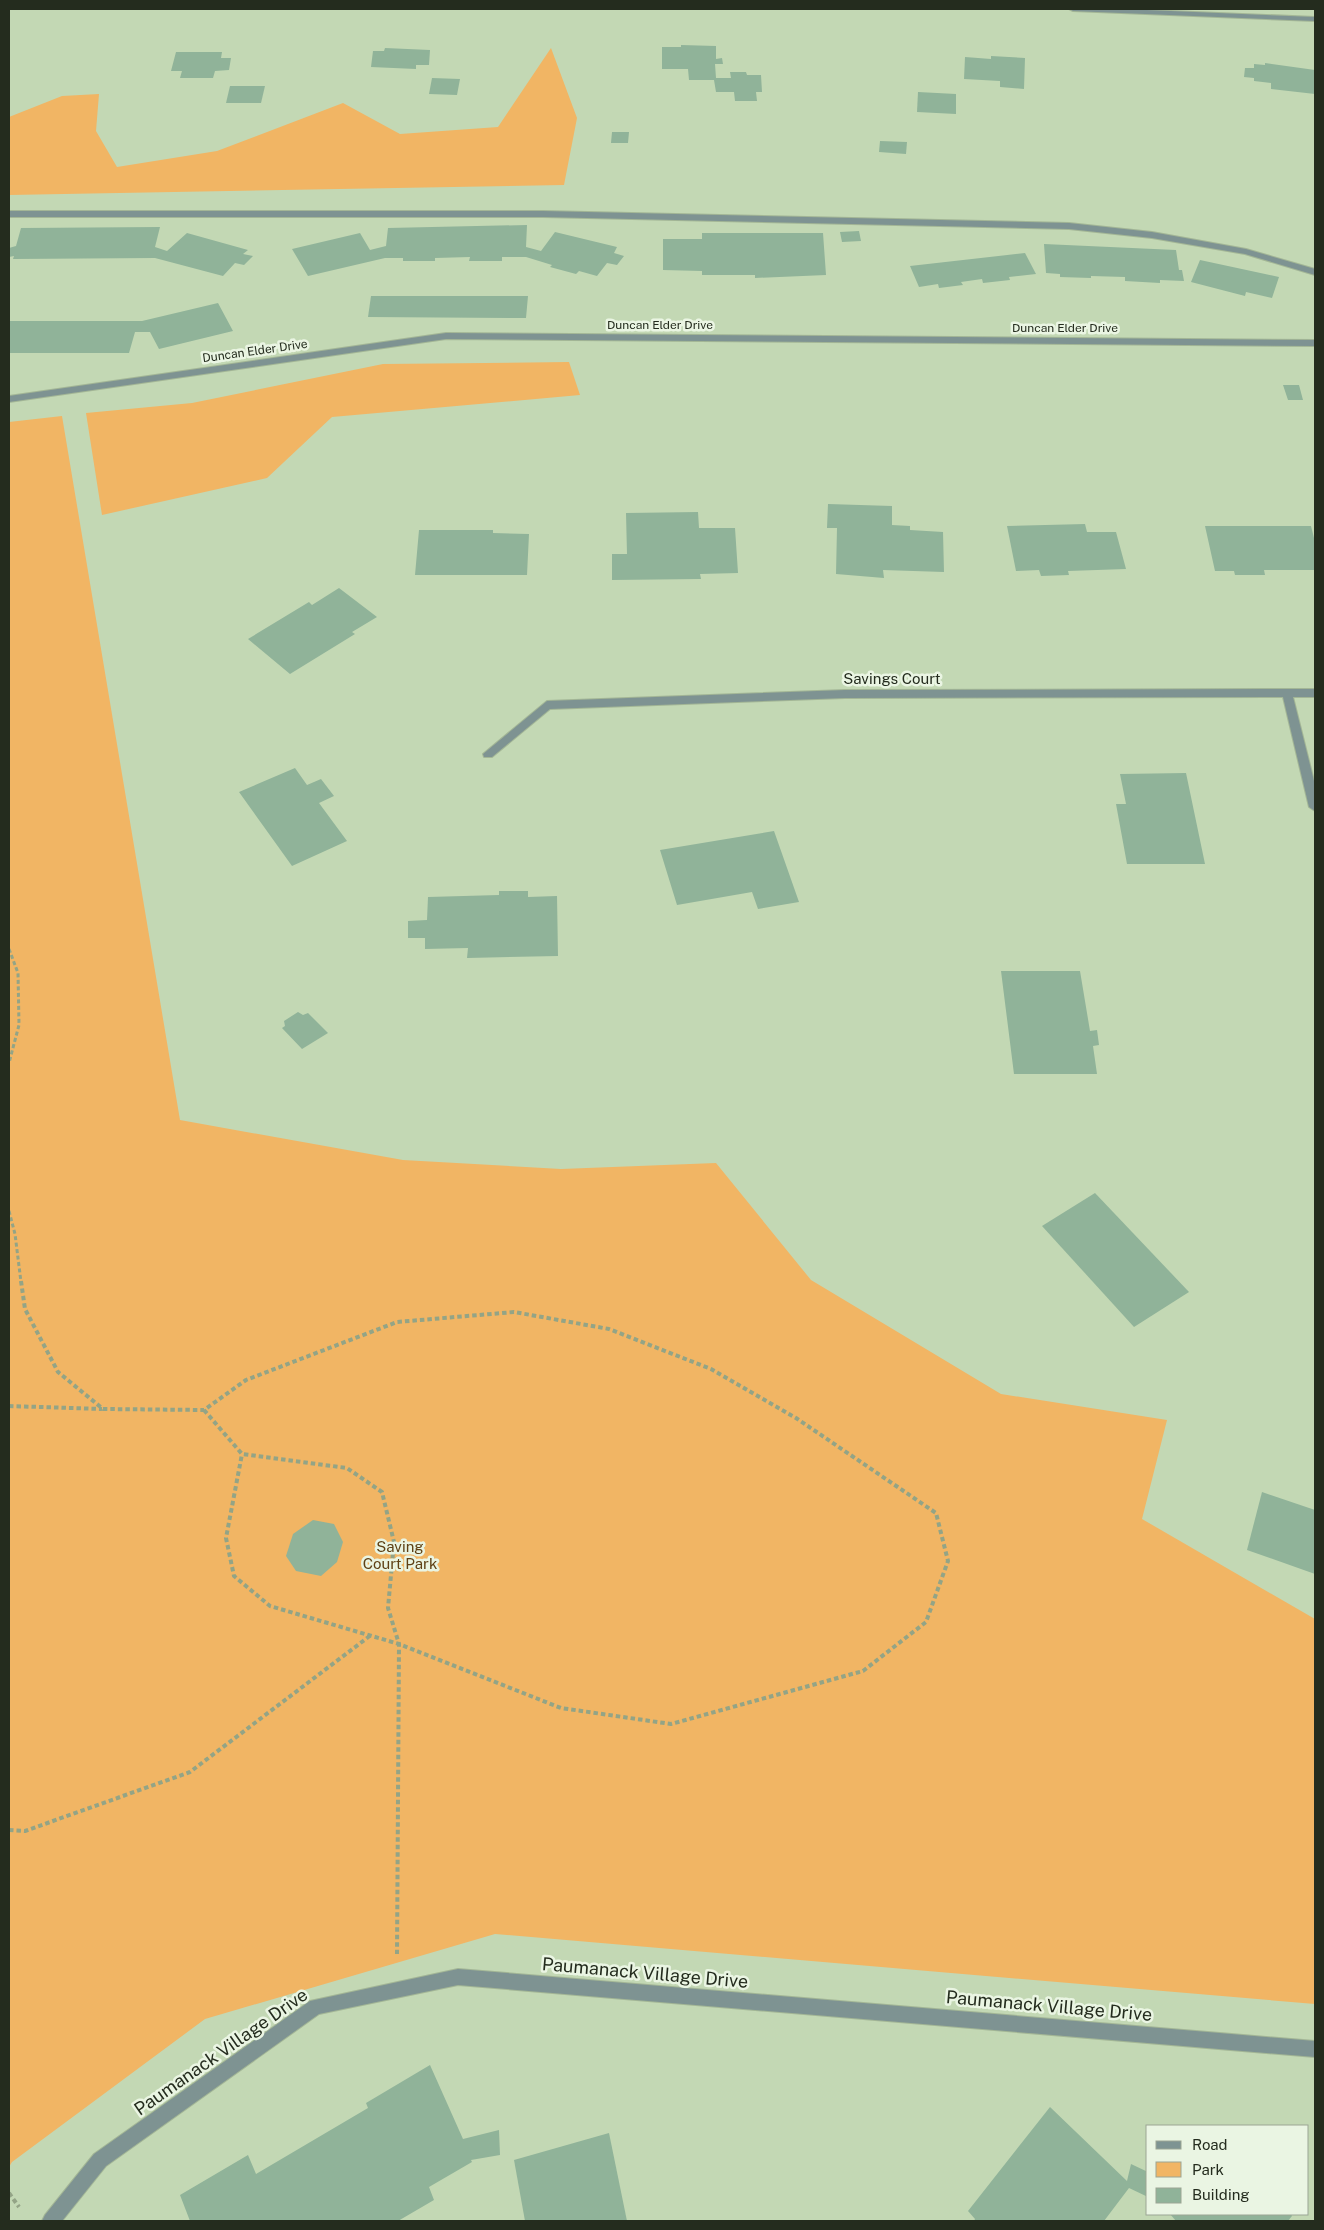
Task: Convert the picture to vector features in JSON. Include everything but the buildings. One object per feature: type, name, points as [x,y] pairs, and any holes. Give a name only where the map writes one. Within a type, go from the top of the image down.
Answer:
[{"type":"street","points":[[1073,9],[1315,19]]},
{"type":"street","points":[[9,214],[533,214],[1070,226],[1152,234],[1246,252],[1315,272]]},
{"type":"street","name":"Duncan Elder Drive","points":[[9,398],[446,336],[1315,343]]},
{"type":"street","points":[[1287,693],[1315,807]]},
{"type":"street","name":"Savings Court","points":[[488,754],[547,704],[845,694],[1315,693]]},
{"type":"street","name":"Paumanack Village Drive","points":[[51,2221],[100,2160],[316,2007],[458,1977],[1315,2049]]},
{"type":"path","points":[[9,949],[18,973],[18,1025],[9,1063]]},
{"type":"path","points":[[9,1211],[15,1234],[26,1309],[58,1372],[103,1409]]},
{"type":"path","points":[[9,1406],[204,1410],[246,1380],[397,1322],[514,1312],[609,1328],[711,1368],[796,1418],[936,1513],[948,1561],[926,1622],[862,1671],[671,1724],[561,1708],[399,1644],[270,1606],[234,1576],[226,1538],[242,1454]]},
{"type":"path","points":[[204,1410],[242,1454],[347,1468],[382,1492],[394,1542],[388,1608],[399,1644],[396,1990]]},
{"type":"path","points":[[9,1830],[25,1831],[190,1772],[371,1636]]},
{"type":"green space","points":[[551,48],[577,118],[564,185],[9,195],[9,117],[62,96],[99,94],[96,131],[117,167],[217,151],[343,103],[400,134],[498,127]]},
{"type":"green space","points":[[569,362],[580,395],[332,417],[267,478],[102,515],[86,413],[192,403],[383,364]]},
{"type":"green space","name":"Saving Court Park","points":[[62,416],[180,1120],[403,1160],[561,1169],[716,1163],[811,1280],[1001,1394],[1167,1420],[1142,1519],[1315,1619],[1315,2004],[495,1934],[205,2019],[12,2162],[9,2167],[9,422]]}]
